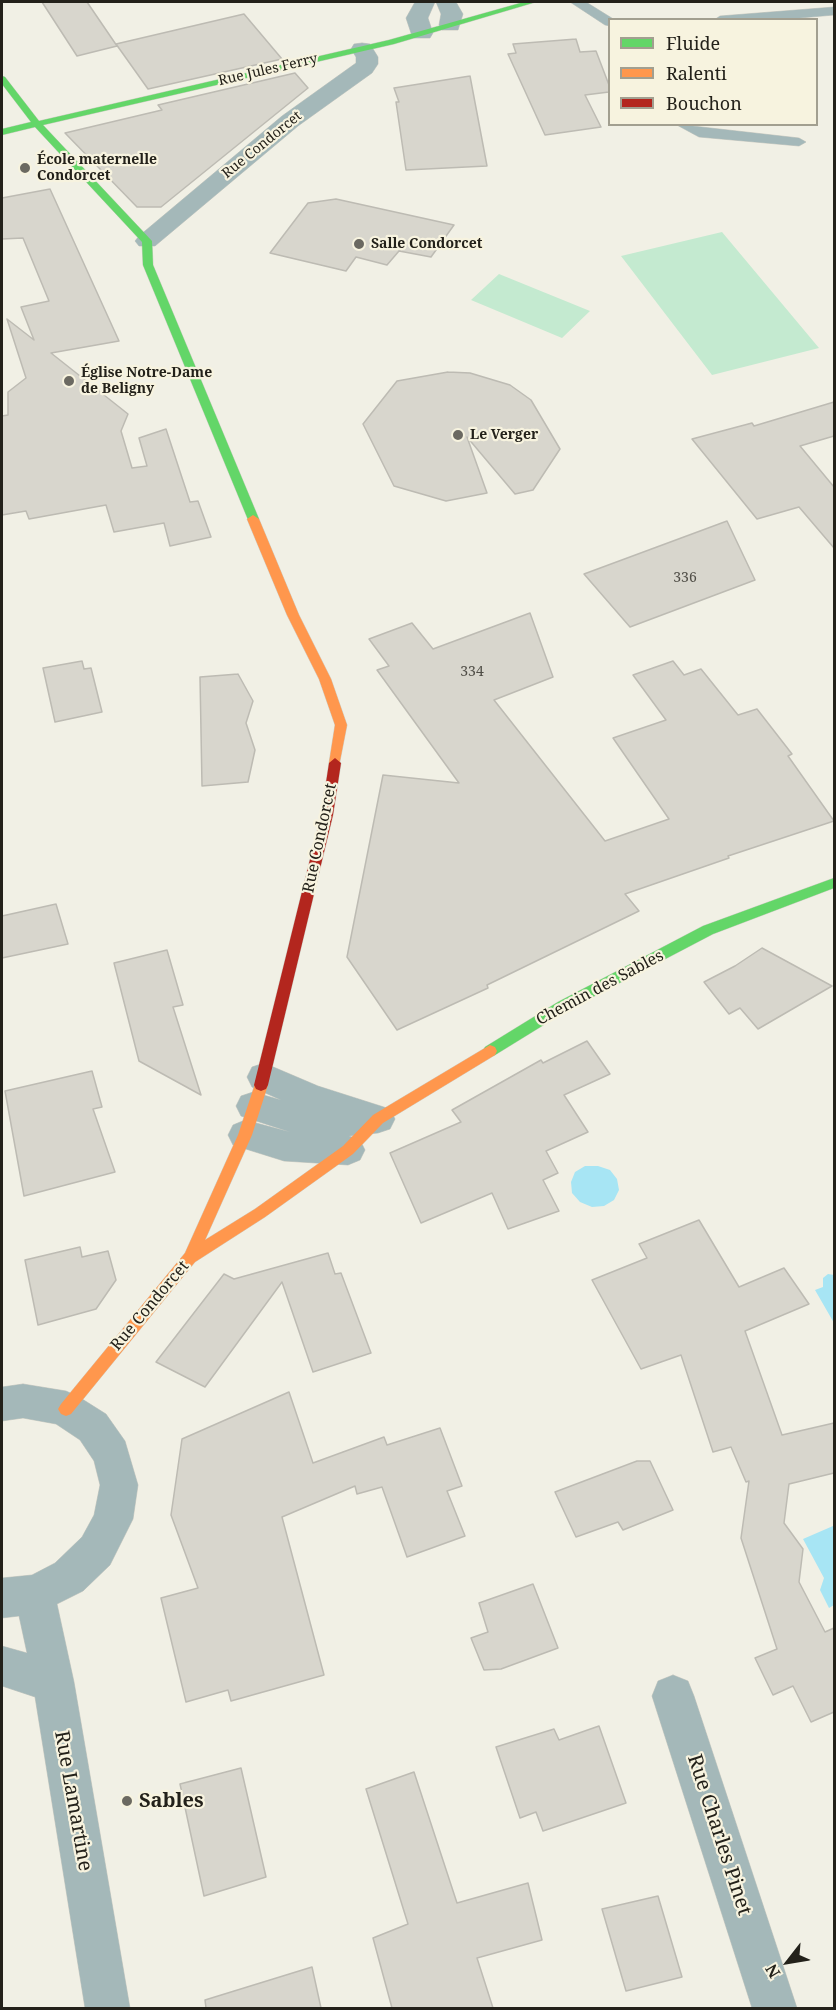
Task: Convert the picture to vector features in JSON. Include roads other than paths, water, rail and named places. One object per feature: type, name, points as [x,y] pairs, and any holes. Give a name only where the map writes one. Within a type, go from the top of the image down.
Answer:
[{"type":"street","points":[[422,33],[417,18],[424,2]]},
{"type":"street","points":[[446,2],[452,14],[450,25]]},
{"type":"street","name":"Rue Jules Ferry","points":[[2,132],[362,49],[532,2]]},
{"type":"street","name":"Rue Condorcet","points":[[66,1409],[190,1257],[254,1106],[327,815],[341,725],[325,679],[292,615],[148,265],[147,241],[290,121],[364,68],[367,64],[367,57],[362,49]]},
{"type":"street","points":[[2,79],[37,124],[147,241]]},
{"type":"street","name":"Chemin des Sables","points":[[190,1257],[260,1213],[348,1150],[378,1119],[563,1006],[708,930],[834,883]]},
{"type":"street","points":[[254,1106],[284,1146],[348,1150]]},
{"type":"street","name":"Chemin des Sables","points":[[254,1106],[313,1124],[378,1119]]},
{"type":"street","points":[[2,1404],[22,1401],[45,1403],[66,1409],[93,1427],[111,1454],[119,1485],[113,1520],[96,1551],[69,1577],[18,1596]]},
{"type":"street","name":"Rue Lamartine","points":[[18,1596],[53,1682],[108,2008]]},
{"type":"street","points":[[2,1666],[53,1682]]},
{"type":"street","name":"Rue Charles Pinet","points":[[673,1696],[775,2008]]},
{"type":"lane","points":[[577,2],[608,21]]},
{"type":"lane","points":[[745,18],[834,11]]},
{"type":"lane","points":[[686,126],[699,133],[799,142]]},
{"type":"water","points":[[585,1166],[598,1166],[610,1170],[617,1179],[619,1190],[614,1200],[604,1206],[592,1207],[580,1202],[572,1193],[571,1182],[575,1172]]},
{"type":"water","points":[[828,1274],[834,1275],[834,1323],[815,1290],[823,1287],[823,1278]]},
{"type":"water","points":[[833,1526],[834,1605],[829,1608],[820,1590],[824,1578],[803,1539]]},
{"type":"place","name":"École maternelle Condorcet","points":[[25,168]]},
{"type":"place","name":"Salle Condorcet","points":[[359,244]]},
{"type":"place","name":"Église Notre-Dame de Beligny","points":[[69,381]]},
{"type":"place","name":"Le Verger","points":[[458,435]]},
{"type":"place","name":"Sables","points":[[127,1801]]}]
